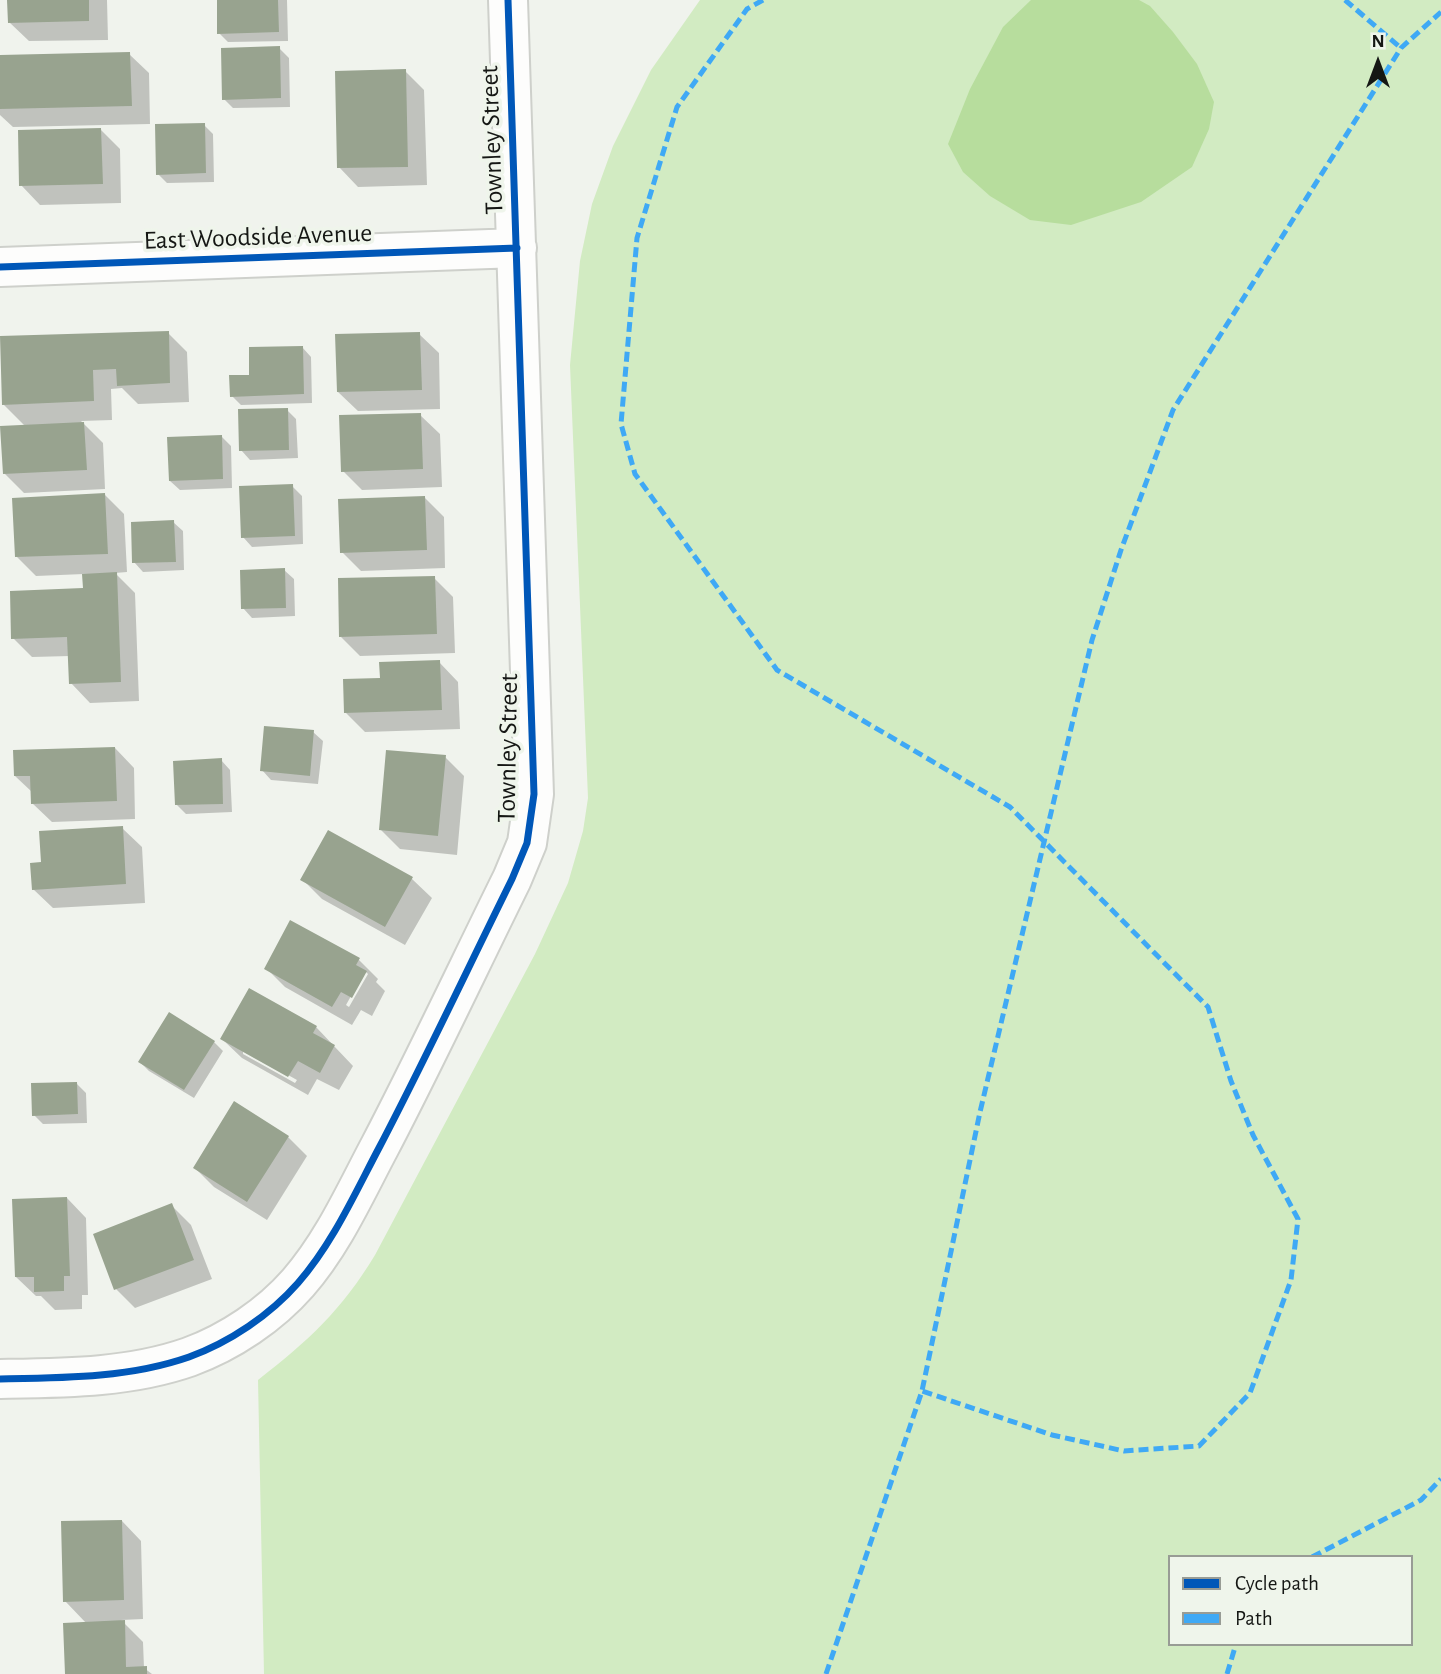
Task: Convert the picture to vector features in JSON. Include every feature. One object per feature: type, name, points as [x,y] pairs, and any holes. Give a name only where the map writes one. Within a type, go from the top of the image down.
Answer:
[{"type":"street","name":"Townley Street","points":[[0,1379],[98,1376],[132,1372],[191,1356],[232,1337],[268,1312],[298,1283],[325,1248],[351,1202],[512,880],[527,843],[534,794],[508,0]]},
{"type":"street","name":"East Woodside Avenue","points":[[0,267],[517,248]]},
{"type":"shaded area","points":[[700,0],[1441,0],[1441,1674],[264,1674],[258,1380],[323,1324],[350,1293],[375,1255],[535,954],[568,883],[583,831],[588,798],[570,365],[580,261],[592,204],[613,146],[651,70]]},
{"type":"shaded area","points":[[1031,0],[1139,0],[1150,6],[1197,64],[1214,102],[1209,129],[1192,167],[1141,202],[1071,225],[1030,220],[990,196],[963,172],[948,144],[970,89],[1003,27]]},
{"type":"building","points":[[7,0],[89,0],[89,21],[8,23]]},
{"type":"building","points":[[217,0],[278,0],[279,32],[217,34]]},
{"type":"building","points":[[280,46],[281,98],[222,100],[221,48]]},
{"type":"building","points":[[130,52],[132,106],[0,109],[0,55]]},
{"type":"building","points":[[406,69],[408,167],[337,168],[335,71]]},
{"type":"building","points":[[205,123],[206,173],[156,175],[155,124]]},
{"type":"building","points":[[101,128],[103,184],[19,186],[18,130]]},
{"type":"building","points":[[169,331],[170,383],[117,386],[116,369],[93,370],[94,401],[2,405],[0,336]]},
{"type":"building","points":[[420,332],[422,390],[337,392],[335,334]]},
{"type":"building","points":[[303,346],[304,394],[230,397],[229,375],[249,375],[249,347]]},
{"type":"building","points":[[288,408],[289,450],[239,451],[238,409]]},
{"type":"building","points":[[421,413],[423,469],[341,472],[339,415]]},
{"type":"building","points":[[84,422],[87,470],[3,474],[0,426]]},
{"type":"building","points":[[222,435],[223,479],[169,481],[167,437]]},
{"type":"building","points":[[293,484],[295,536],[241,538],[239,486]]},
{"type":"building","points":[[105,493],[108,554],[15,557],[12,498]]},
{"type":"building","points":[[425,496],[427,550],[340,553],[338,499]]},
{"type":"building","points":[[174,520],[176,562],[132,563],[131,522]]},
{"type":"building","points":[[285,568],[286,608],[241,609],[240,570]]},
{"type":"building","points":[[117,572],[121,682],[69,684],[67,637],[11,639],[10,591],[83,588],[82,574]]},
{"type":"building","points":[[435,576],[437,634],[339,637],[338,578]]},
{"type":"building","points":[[440,660],[442,710],[344,713],[343,679],[380,678],[379,662]]},
{"type":"building","points":[[264,726],[314,730],[310,776],[260,771]]},
{"type":"building","points":[[115,747],[117,801],[31,804],[30,776],[14,776],[13,750]]},
{"type":"building","points":[[386,750],[446,755],[438,836],[379,830]]},
{"type":"building","points":[[222,758],[223,804],[175,805],[173,761]]},
{"type":"building","points":[[123,826],[126,884],[32,890],[30,863],[41,862],[39,831]]},
{"type":"building","points":[[328,830],[413,877],[385,927],[300,880]]},
{"type":"building","points":[[290,920],[360,958],[356,965],[367,971],[352,998],[341,992],[332,1007],[264,969]]},
{"type":"building","points":[[249,988],[317,1026],[313,1033],[335,1045],[320,1073],[298,1061],[288,1077],[220,1039]]},
{"type":"building","points":[[169,1012],[215,1041],[184,1090],[138,1062]]},
{"type":"building","points":[[77,1082],[78,1114],[32,1116],[31,1083]]},
{"type":"building","points":[[234,1101],[289,1136],[247,1202],[193,1168]]},
{"type":"building","points":[[67,1197],[70,1276],[64,1276],[64,1291],[34,1292],[34,1277],[15,1277],[12,1199]]},
{"type":"building","points":[[172,1203],[194,1260],[114,1290],[93,1234]]},
{"type":"building","points":[[122,1520],[124,1600],[63,1602],[61,1521]]},
{"type":"building","points":[[125,1620],[126,1667],[147,1666],[147,1674],[65,1674],[63,1623]]},
{"type":"marked path","points":[[763,0],[747,9],[677,107],[637,238],[621,424],[635,474],[777,670],[1010,807],[1208,1007],[1231,1081],[1253,1135],[1298,1219],[1291,1280],[1250,1393],[1199,1446],[1124,1451],[1052,1435],[922,1391]]},
{"type":"marked path","points":[[1345,0],[1401,48]]},
{"type":"marked path","points":[[826,1674],[922,1391],[980,1112],[1092,640],[1121,550],[1173,410],[1401,48],[1441,12]]},
{"type":"marked path","points":[[1316,1555],[1421,1500],[1441,1479]]},
{"type":"marked path","points":[[1227,1674],[1235,1646]]},
{"type":"cycle path","points":[[0,1379],[96,1376],[166,1364],[204,1351],[234,1335],[262,1317],[287,1295],[311,1268],[352,1199],[430,1046],[527,843],[534,794],[508,0]]},
{"type":"cycle path","points":[[0,267],[517,248]]}]
